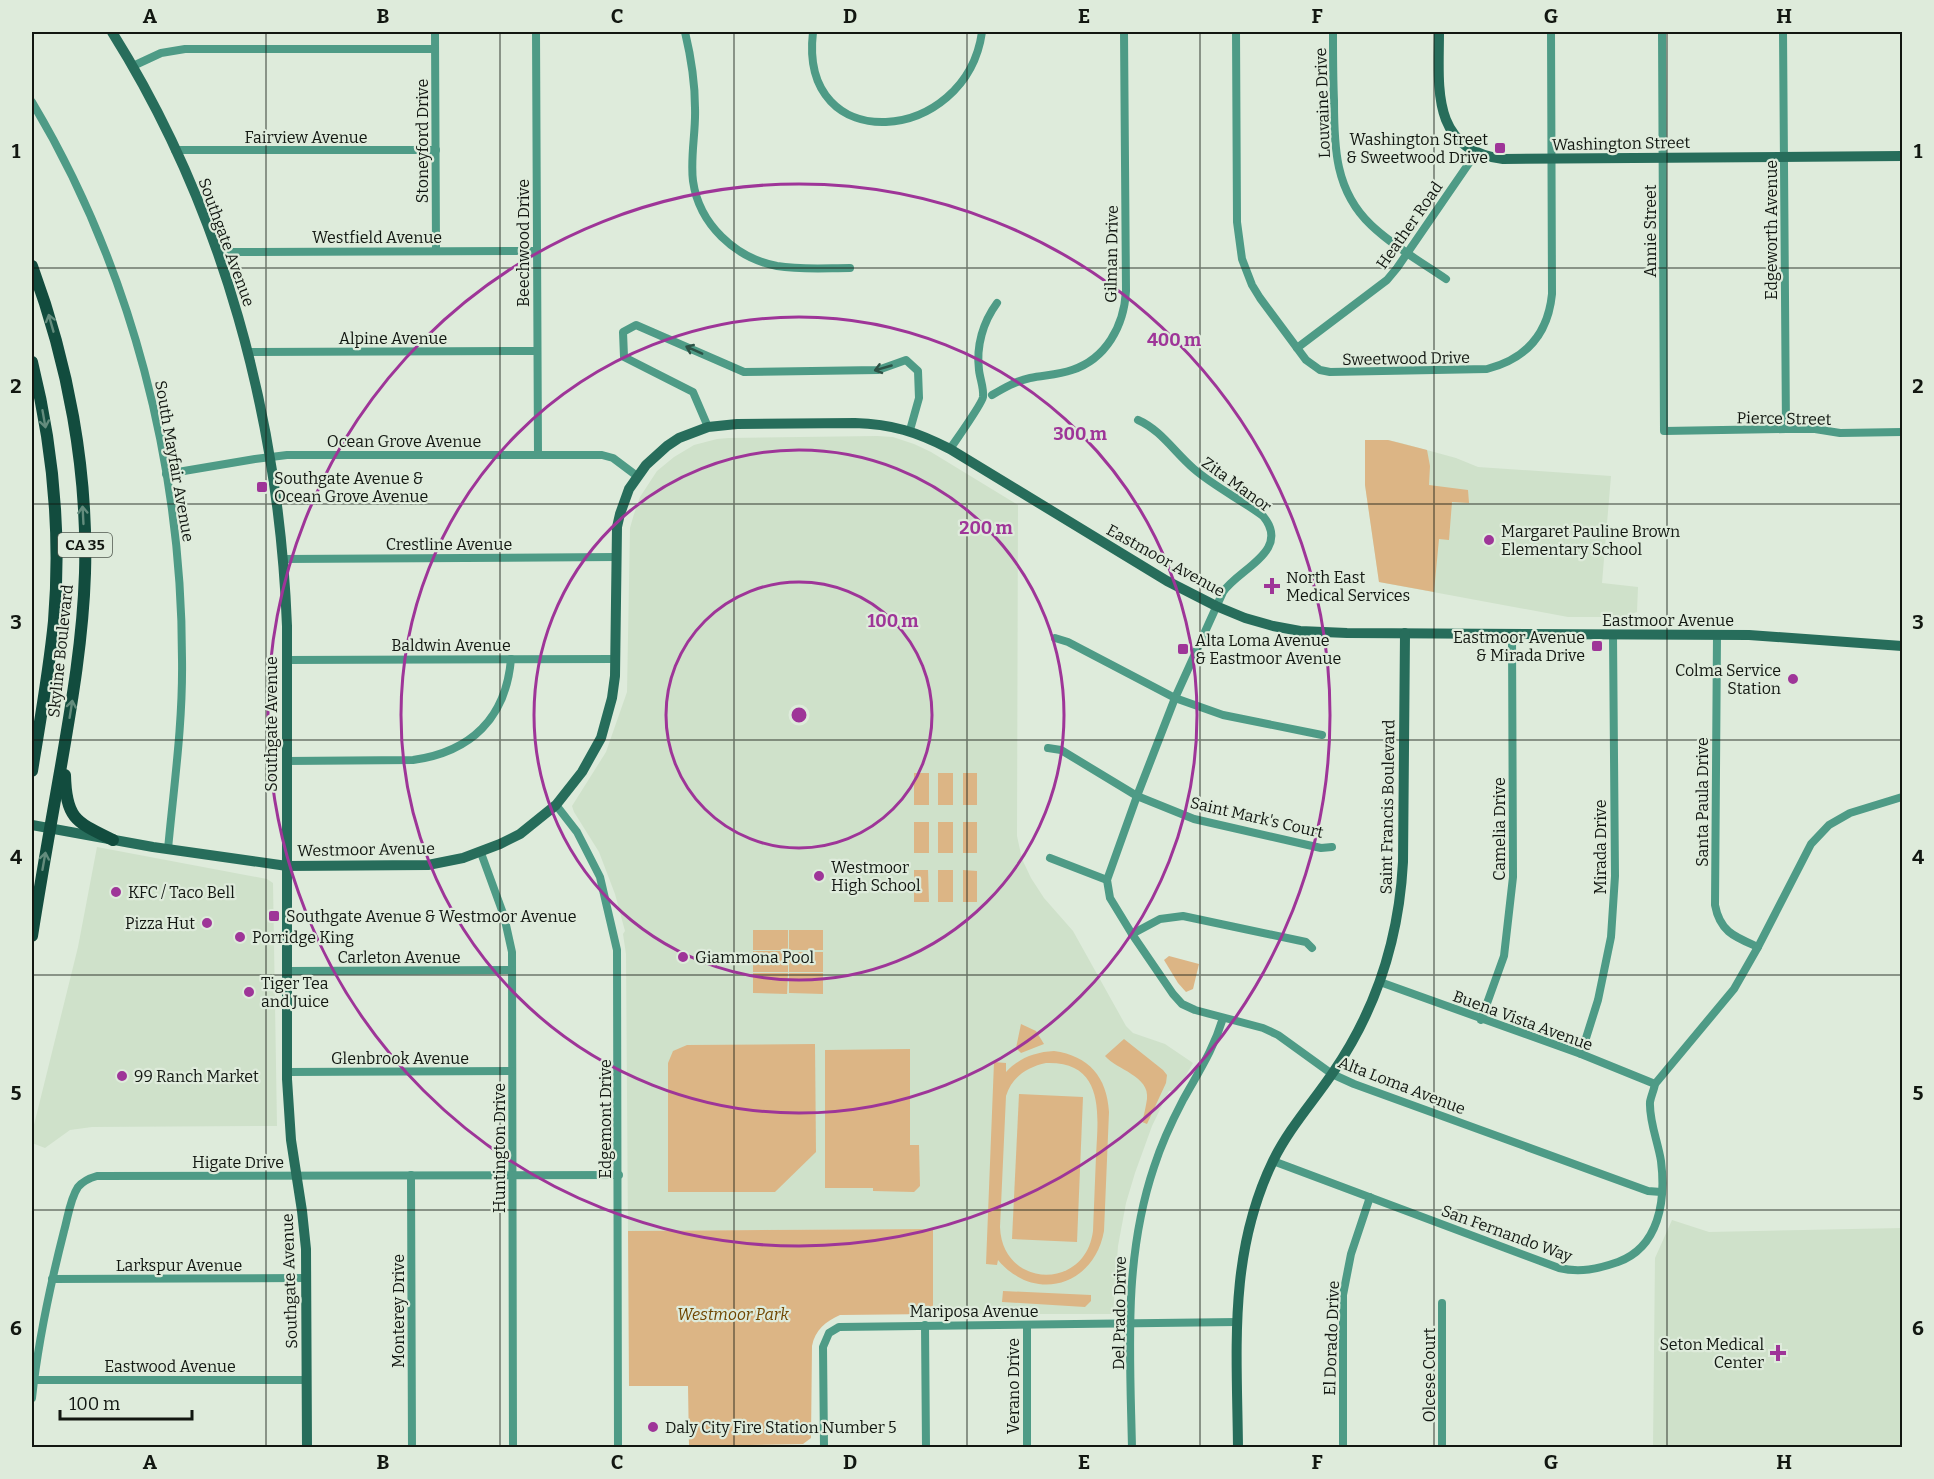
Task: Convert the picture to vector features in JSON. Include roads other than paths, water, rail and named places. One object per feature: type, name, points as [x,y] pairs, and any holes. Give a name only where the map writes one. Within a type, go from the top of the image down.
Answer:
[{"type":"main road","name":"Skyline Boulevard","points":[[32,266],[49,318],[68,394],[78,452],[85,570],[81,629],[32,936]]},
{"type":"main road","name":"Skyline Boulevard","points":[[32,362],[50,463],[56,541],[54,620],[50,659],[32,771]]},
{"type":"main road","points":[[32,752],[39,730]]},
{"type":"main road","points":[[64,746],[65,793],[70,811],[82,824],[113,840]]},
{"type":"street","name":"Southgate Avenue","points":[[112,32],[133,66],[176,150],[218,252],[248,352],[271,456],[283,559],[287,626],[287,1072],[290,1121],[304,1230],[307,1448]]},
{"type":"street","name":"Stoneyford Drive","points":[[435,32],[436,251]]},
{"type":"street","name":"Beechwood Drive","points":[[536,32],[537,454]]},
{"type":"street","points":[[685,32],[694,87],[693,180],[700,205],[714,230],[736,249],[763,263],[795,268],[850,268]]},
{"type":"street","points":[[813,32],[814,73],[827,96],[846,113],[859,119],[890,122],[920,115],[958,88],[975,61],[982,32]]},
{"type":"street","name":"Gilman Drive","points":[[992,395],[1018,382],[1080,367],[1099,354],[1108,344],[1123,317],[1126,291],[1124,32]]},
{"type":"street","name":"Sweetwood Drive","points":[[1236,32],[1239,248],[1252,285],[1297,348],[1312,366],[1330,372],[1474,371],[1499,366],[1522,354],[1544,328],[1551,305],[1551,32]]},
{"type":"street","name":"Louvaine Drive","points":[[1333,32],[1334,145],[1339,174],[1360,213],[1385,237],[1446,279]]},
{"type":"street","name":"Washington Street","points":[[1439,32],[1440,94],[1443,114],[1452,132],[1476,153],[1503,159],[1902,156]]},
{"type":"street","name":"Annie Street","points":[[1662,32],[1665,431]]},
{"type":"street","name":"Edgeworth Avenue","points":[[1783,32],[1786,429]]},
{"type":"street","points":[[133,66],[161,53],[185,49],[435,49]]},
{"type":"street","name":"South Mayfair Avenue","points":[[32,102],[77,187],[120,294],[152,399],[166,474],[177,550],[183,659],[180,737],[168,849]]},
{"type":"street","name":"Fairview Avenue","points":[[176,150],[436,150]]},
{"type":"street","name":"Heather Road","points":[[1297,348],[1375,290],[1398,268],[1476,153]]},
{"type":"street","name":"Westfield Avenue","points":[[218,252],[537,251]]},
{"type":"street","points":[[950,448],[981,405],[983,398],[978,367],[979,348],[985,326],[997,303]]},
{"type":"street","points":[[708,427],[693,392],[624,357],[623,333],[636,325],[744,372],[878,370],[906,360],[918,371],[919,398],[910,430]]},
{"type":"street","name":"Alpine Avenue","points":[[248,352],[537,351]]},
{"type":"street","name":"Zita Manor","points":[[1138,420],[1155,431],[1174,451],[1213,484],[1267,521],[1271,536],[1268,549],[1256,563],[1227,585],[1216,606]]},
{"type":"street","name":"Eastmoor Avenue","points":[[637,476],[667,446],[708,427],[737,424],[875,424],[910,430],[950,448],[1167,581],[1216,606],[1245,618],[1300,631],[1781,636],[1902,646]]},
{"type":"street","name":"Pierce Street","points":[[1665,431],[1815,429],[1840,433],[1902,432]]},
{"type":"street","name":"Ocean Grove Avenue","points":[[166,474],[271,456],[537,454],[608,456],[637,476]]},
{"type":"street","name":"Westmoor Avenue","points":[[32,825],[168,849],[287,866],[428,865],[481,853],[520,834],[556,805],[582,772],[601,738],[612,698],[616,659],[616,540],[620,514],[629,489],[637,476]]},
{"type":"street","name":"Crestline Avenue","points":[[283,559],[616,557]]},
{"type":"street","points":[[1050,858],[1107,880],[1175,698],[1216,606]]},
{"type":"street","name":"Saint Francis Boulevard","points":[[1238,1448],[1238,1293],[1246,1239],[1261,1188],[1273,1161],[1302,1113],[1332,1074],[1359,1031],[1380,982],[1394,938],[1402,879],[1404,633]]},
{"type":"street","name":"Camelia Drive","points":[[1481,1020],[1504,956],[1513,877],[1512,634]]},
{"type":"street","name":"Mirada Drive","points":[[1581,1054],[1598,1000],[1611,937],[1615,876],[1613,635]]},
{"type":"street","name":"Santa Paula Drive","points":[[1717,635],[1715,905],[1718,918],[1724,927],[1736,938],[1758,947]]},
{"type":"street","points":[[1055,638],[1068,642],[1175,698],[1223,715],[1322,735]]},
{"type":"street","points":[[286,761],[413,760],[433,758],[452,751],[475,735],[493,716],[507,687],[511,659]]},
{"type":"street","name":"Baldwin Avenue","points":[[286,660],[616,659]]},
{"type":"street","name":"Saint Mark's Court","points":[[1048,748],[1061,750],[1137,796],[1194,819],[1321,848],[1332,847]]},
{"type":"street","points":[[1655,1084],[1734,989],[1811,844],[1829,825],[1850,813],[1902,797]]},
{"type":"street","name":"Edgemont Drive","points":[[556,805],[577,832],[600,877],[617,950],[618,1448]]},
{"type":"street","name":"Huntington Drive","points":[[481,853],[509,933],[512,952],[513,1448]]},
{"type":"street","name":"Alta Loma Avenue","points":[[1107,880],[1110,898],[1132,934],[1182,1004],[1195,1010],[1263,1028],[1278,1035],[1332,1074],[1354,1084],[1648,1191],[1661,1192]]},
{"type":"street","points":[[1132,934],[1160,919],[1183,916],[1306,942],[1312,948]]},
{"type":"street","name":"Carleton Avenue","points":[[287,971],[512,970]]},
{"type":"street","name":"Buena Vista Avenue","points":[[1380,982],[1581,1054],[1655,1084]]},
{"type":"street","name":"Del Prado Drive","points":[[1132,1448],[1130,1295],[1135,1242],[1154,1165],[1183,1101],[1211,1052],[1223,1018]]},
{"type":"street","name":"Glenbrook Avenue","points":[[287,1072],[512,1071]]},
{"type":"street","name":"San Fernando Way","points":[[1273,1161],[1559,1268],[1581,1272],[1621,1261],[1643,1247],[1656,1226],[1661,1192],[1661,1163],[1650,1102],[1655,1084]]},
{"type":"street","name":"Higate Drive","points":[[32,1398],[52,1279],[74,1196],[82,1183],[91,1177],[618,1174]]},
{"type":"street","name":"Monterey Drive","points":[[411,1175],[412,1448]]},
{"type":"street","name":"El Dorado Drive","points":[[1343,1448],[1343,1295],[1351,1254],[1370,1197]]},
{"type":"street","name":"Larkspur Avenue","points":[[52,1279],[306,1278]]},
{"type":"street","name":"Olcese Court","points":[[1442,1302],[1443,1448]]},
{"type":"street","name":"Mariposa Avenue","points":[[824,1448],[822,1352],[829,1333],[839,1327],[1237,1322]]},
{"type":"street","points":[[925,1325],[926,1448]]},
{"type":"street","name":"Verano Drive","points":[[1027,1325],[1027,1448]]},
{"type":"street","name":"Eastwood Avenue","points":[[34,1380],[307,1380]]},
{"type":"place","name":"Washington Street & Sweetwood Drive","points":[[1500,148]]},
{"type":"place","name":"Southgate Avenue & Ocean Grove Avenue","points":[[262,487]]},
{"type":"place","name":"Margaret Pauline Brown Elementary School","points":[[1489,540]]},
{"type":"place","name":"North East Medical Services","points":[[1272,586]]},
{"type":"place","name":"Eastmoor Avenue & Mirada Drive","points":[[1597,646]]},
{"type":"place","name":"Alta Loma Avenue & Eastmoor Avenue","points":[[1183,649]]},
{"type":"place","name":"Colma Service Station","points":[[1793,679]]},
{"type":"place","name":"Westmoor High School","points":[[819,876]]},
{"type":"place","name":"KFC / Taco Bell","points":[[116,892]]},
{"type":"place","name":"Southgate Avenue & Westmoor Avenue","points":[[274,916]]},
{"type":"place","name":"Pizza Hut","points":[[207,923]]},
{"type":"place","name":"Porridge King","points":[[240,937]]},
{"type":"place","name":"Giammona Pool","points":[[683,957]]},
{"type":"place","name":"Tiger Tea and Juice","points":[[249,992]]},
{"type":"place","name":"99 Ranch Market","points":[[122,1076]]},
{"type":"place","name":"Seton Medical Center","points":[[1778,1353]]},
{"type":"place","name":"Daly City Fire Station Number 5","points":[[653,1427]]},
{"type":"park label","name":"Westmoor Park","points":[[733,1314]]}]
